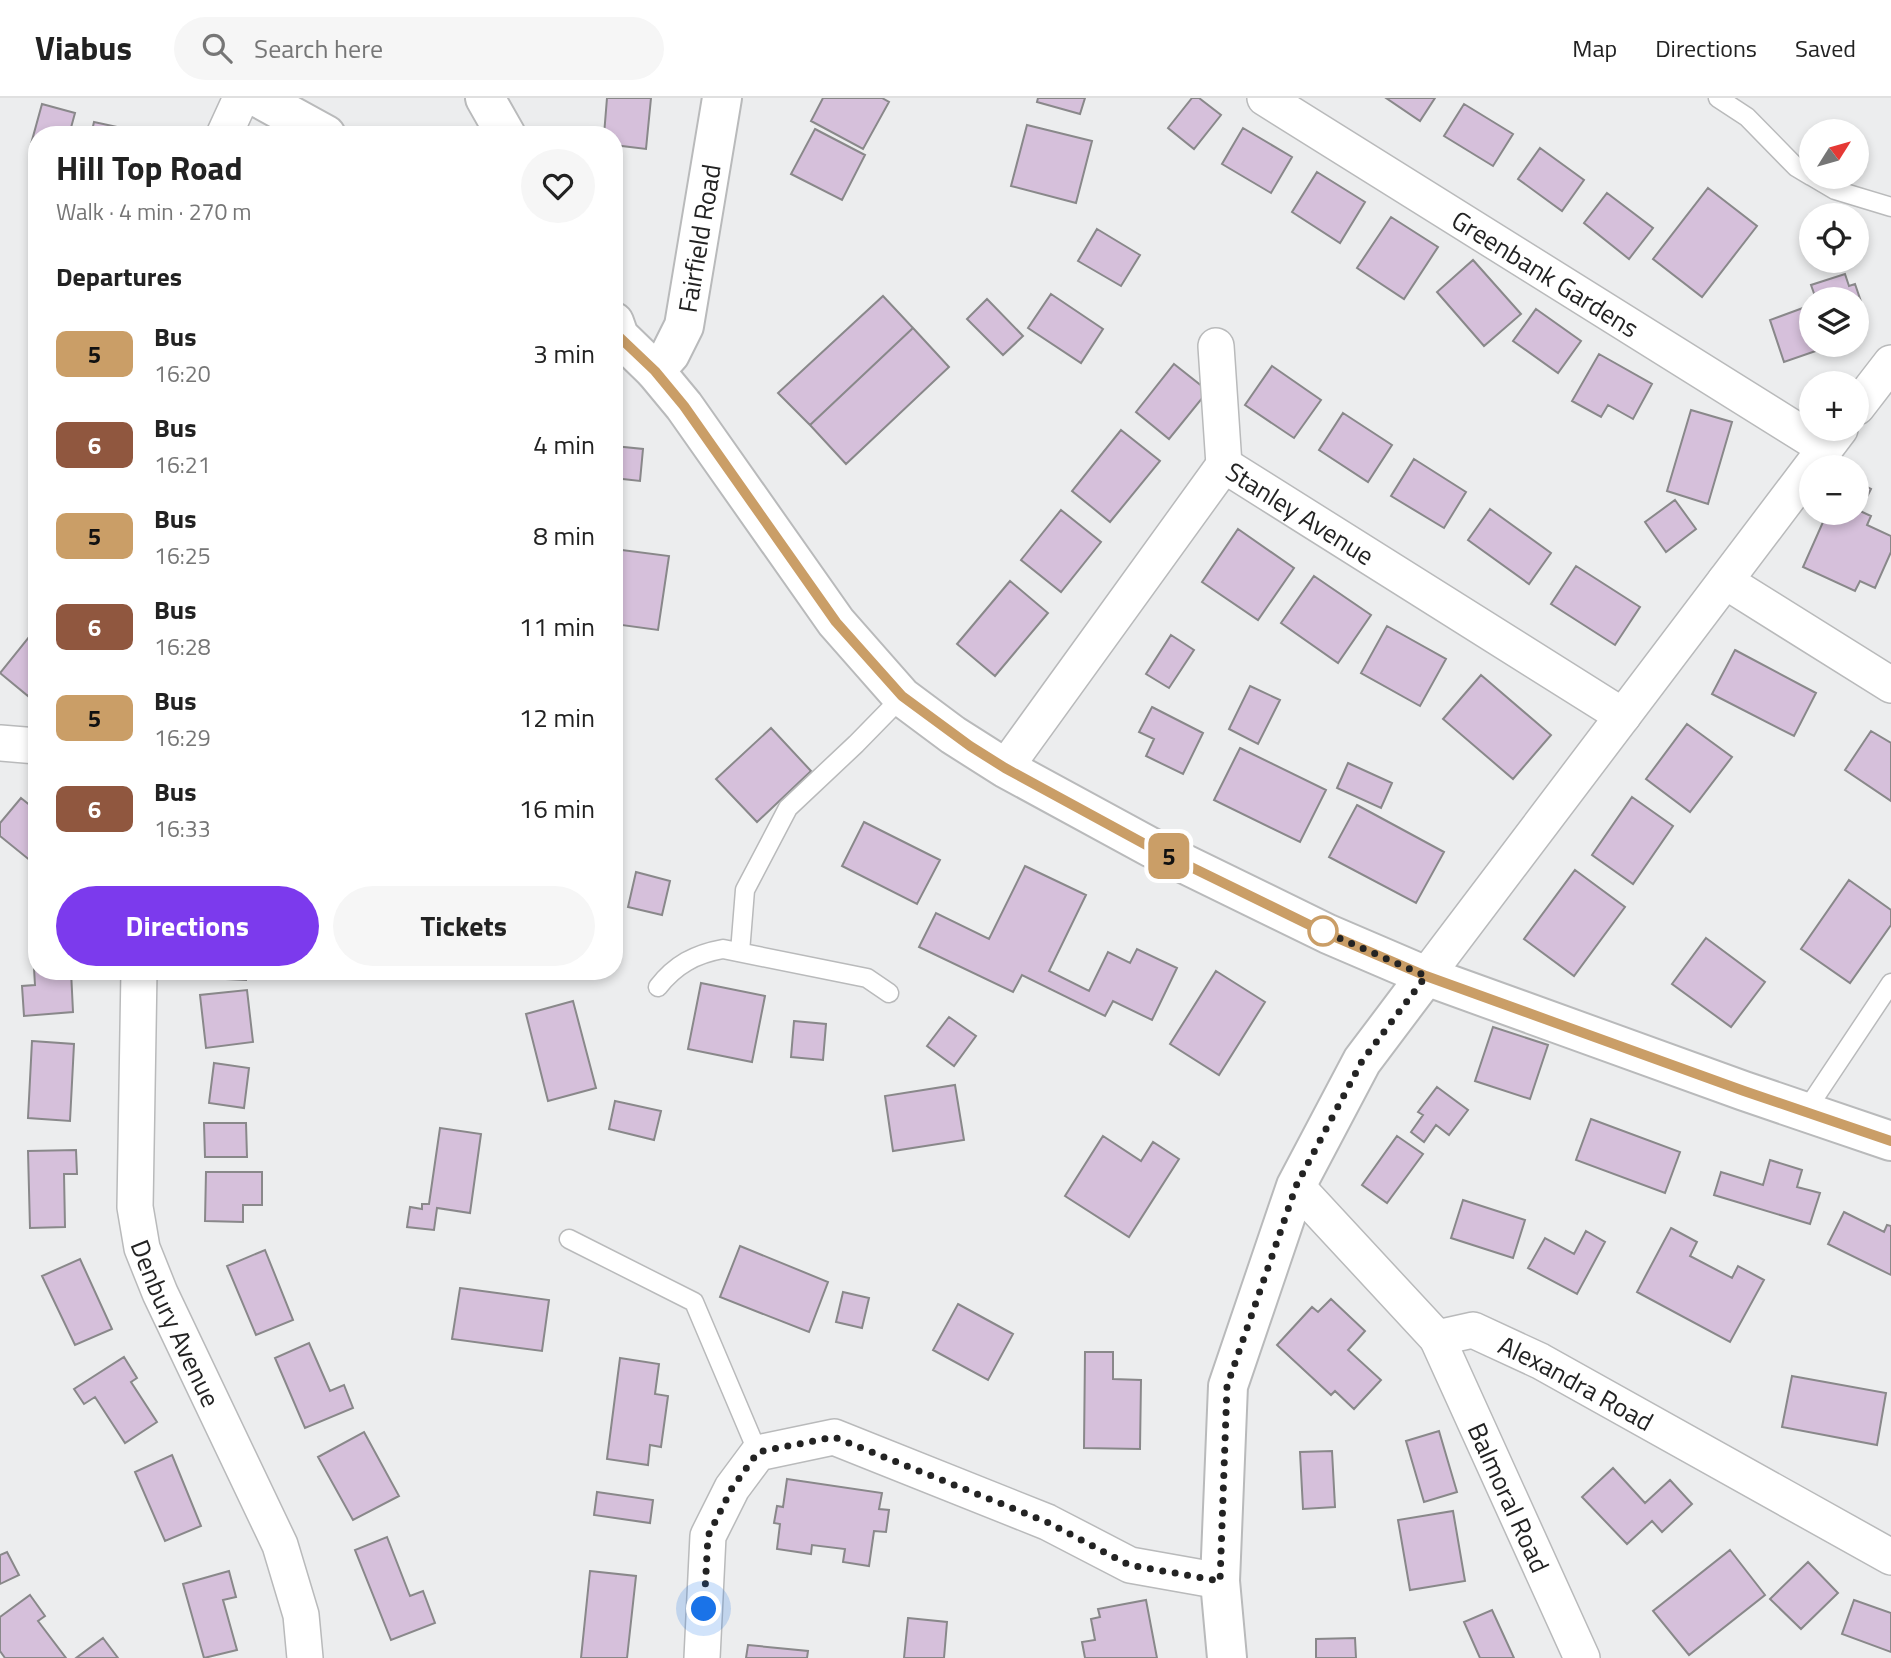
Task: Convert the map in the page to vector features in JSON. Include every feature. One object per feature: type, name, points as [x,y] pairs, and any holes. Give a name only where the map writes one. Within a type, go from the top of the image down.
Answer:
[{"type":"street","points":[[228,126],[241,98]]},
{"type":"street","points":[[259,98],[310,126]]},
{"type":"street","points":[[485,98],[501,126]]},
{"type":"street","name":"Fairfield Road","points":[[655,371],[670,354],[684,326],[722,98]]},
{"type":"street","name":"Greenbank Gardens","points":[[1265,98],[1799,418]]},
{"type":"street","points":[[623,337],[684,406],[836,622],[902,696],[953,735],[1005,768],[1152,848],[1328,934],[1426,976],[1891,1141]]},
{"type":"street","points":[[1216,346],[1224,465]]},
{"type":"street","points":[[1869,391],[1891,363]]},
{"type":"street","points":[[1227,1658],[1220,1581],[1227,1386],[1296,1186],[1362,1061],[1830,441]]},
{"type":"street","name":"Stanley Avenue","points":[[1005,768],[1224,465],[1623,716]]},
{"type":"street","points":[[1725,581],[1891,685]]},
{"type":"street","points":[[0,743],[28,745]]},
{"type":"street","name":"Denbury Avenue","points":[[139,980],[135,1207],[142,1248],[160,1293],[279,1545],[301,1615],[304,1658]]},
{"type":"street","points":[[1296,1186],[1437,1338]]},
{"type":"street","name":"Alexandra Road","points":[[1437,1338],[1473,1330],[1540,1361],[1891,1557]]},
{"type":"street","name":"Balmoral Road","points":[[1437,1338],[1582,1658]]},
{"type":"street","points":[[702,1658],[708,1536],[732,1488],[758,1452],[834,1437],[1047,1522],[1129,1565],[1220,1581]]},
{"type":"lane","points":[[1718,98],[1747,117],[1799,169]]},
{"type":"lane","points":[[1833,189],[1891,207]]},
{"type":"lane","points":[[740,952],[745,890],[788,808],[902,696]]},
{"type":"lane","points":[[658,988],[668,974],[681,963],[723,949],[867,978],[889,993]]},
{"type":"lane","points":[[1805,1112],[1891,983]]},
{"type":"lane","points":[[569,1239],[694,1302],[758,1452]]},
{"type":"building","points":[[607,98],[651,98],[646,149],[623,146],[623,126],[605,126]]},
{"type":"building","points":[[823,98],[882,98],[889,102],[863,149],[811,121]]},
{"type":"building","points":[[1038,98],[1085,98],[1080,114],[1037,102]]},
{"type":"building","points":[[1192,98],[1199,98],[1221,115],[1194,149],[1168,128]]},
{"type":"building","points":[[1386,98],[1435,98],[1420,121]]},
{"type":"building","points":[[42,104],[75,113],[71,126],[36,126]]},
{"type":"building","points":[[1464,104],[1513,134],[1493,166],[1444,136]]},
{"type":"building","points":[[94,122],[112,126],[93,126]]},
{"type":"building","points":[[1027,125],[1092,141],[1076,203],[1011,186]]},
{"type":"building","points":[[1243,128],[1292,157],[1271,193],[1222,164]]},
{"type":"building","points":[[815,129],[865,155],[842,200],[791,174]]},
{"type":"building","points":[[1540,148],[1584,180],[1562,211],[1518,179]]},
{"type":"building","points":[[1317,172],[1365,202],[1340,243],[1292,212]]},
{"type":"building","points":[[1708,188],[1757,226],[1702,297],[1653,259]]},
{"type":"building","points":[[1607,193],[1653,228],[1629,259],[1584,223]]},
{"type":"building","points":[[1391,217],[1438,247],[1404,299],[1357,268]]},
{"type":"building","points":[[1097,229],[1140,255],[1121,286],[1078,261]]},
{"type":"building","points":[[1473,260],[1521,314],[1484,346],[1437,292]]},
{"type":"building","points":[[1845,274],[1849,286],[1855,284],[1856,287],[1812,287],[1811,285]]},
{"type":"building","points":[[1051,294],[1103,329],[1081,363],[1028,328]]},
{"type":"building","points":[[883,296],[913,328],[810,425],[778,393]]},
{"type":"building","points":[[987,299],[1023,336],[1003,355],[967,319]]},
{"type":"building","points":[[1536,309],[1581,341],[1558,373],[1513,341]]},
{"type":"building","points":[[1799,309],[1799,357],[1784,362],[1770,320]]},
{"type":"building","points":[[913,328],[949,367],[846,464],[810,425]]},
{"type":"building","points":[[1599,354],[1652,384],[1633,419],[1608,405],[1601,417],[1572,401]]},
{"type":"building","points":[[1174,364],[1208,391],[1169,439],[1136,412]]},
{"type":"building","points":[[1272,366],[1321,400],[1294,438],[1245,405]]},
{"type":"building","points":[[1691,410],[1732,422],[1708,504],[1667,491]]},
{"type":"building","points":[[1343,413],[1392,445],[1368,482],[1319,450]]},
{"type":"building","points":[[1121,430],[1160,461],[1110,522],[1072,491]]},
{"type":"building","points":[[623,447],[643,449],[640,481],[623,479]]},
{"type":"building","points":[[1414,459],[1466,492],[1444,528],[1391,496]]},
{"type":"building","points":[[1675,500],[1696,529],[1666,552],[1645,522]]},
{"type":"building","points":[[1490,509],[1551,553],[1529,584],[1468,540]]},
{"type":"building","points":[[1061,510],[1101,542],[1061,592],[1021,560]]},
{"type":"building","points":[[1822,525],[1867,525],[1891,536],[1891,552],[1875,588],[1860,581],[1855,591],[1803,567]]},
{"type":"building","points":[[1238,529],[1294,568],[1258,620],[1202,582]]},
{"type":"building","points":[[623,550],[669,556],[658,630],[623,625]]},
{"type":"building","points":[[1576,566],[1640,607],[1615,645],[1551,604]]},
{"type":"building","points":[[1314,576],[1371,615],[1338,663],[1281,623]]},
{"type":"building","points":[[1010,581],[1048,613],[995,676],[957,644]]},
{"type":"building","points":[[1387,626],[1446,659],[1420,706],[1361,673]]},
{"type":"building","points":[[1171,635],[1194,650],[1169,688],[1146,674]]},
{"type":"building","points":[[28,638],[28,696],[0,673]]},
{"type":"building","points":[[1735,650],[1816,693],[1794,736],[1712,694]]},
{"type":"building","points":[[1481,675],[1551,735],[1513,779],[1443,719]]},
{"type":"building","points":[[1250,686],[1280,700],[1258,744],[1229,729]]},
{"type":"building","points":[[1152,707],[1203,733],[1183,774],[1146,756],[1154,739],[1139,732]]},
{"type":"building","points":[[1687,724],[1732,757],[1690,812],[1646,779]]},
{"type":"building","points":[[771,728],[811,771],[757,822],[716,779]]},
{"type":"building","points":[[1871,731],[1891,743],[1891,801],[1845,770]]},
{"type":"building","points":[[1240,748],[1326,790],[1300,842],[1214,800]]},
{"type":"building","points":[[1348,763],[1392,783],[1381,808],[1337,788]]},
{"type":"building","points":[[1632,797],[1673,826],[1633,884],[1592,855]]},
{"type":"building","points":[[21,798],[28,804],[28,859],[0,836],[0,823]]},
{"type":"building","points":[[1357,805],[1444,852],[1416,903],[1329,857]]},
{"type":"building","points":[[864,822],[940,860],[917,904],[842,866]]},
{"type":"building","points":[[1025,866],[1086,895],[1049,971],[1089,991],[1108,952],[1130,963],[1137,949],[1177,968],[1152,1020],[1113,1001],[1105,1016],[1022,975],[1013,992],[919,947],[936,913],[989,939]]},
{"type":"building","points":[[1575,870],[1625,907],[1574,976],[1524,939]]},
{"type":"building","points":[[636,872],[670,881],[662,915],[628,907]]},
{"type":"building","points":[[1849,880],[1891,910],[1891,925],[1850,983],[1801,949]]},
{"type":"building","points":[[1706,938],[1765,982],[1731,1027],[1672,984]]},
{"type":"building","points":[[1216,971],[1265,1002],[1219,1075],[1170,1044]]},
{"type":"building","points":[[35,980],[71,980],[73,1012],[24,1016],[22,986],[35,985]]},
{"type":"building","points":[[701,983],[765,996],[752,1062],[688,1049]]},
{"type":"building","points":[[247,990],[253,1042],[206,1048],[200,995]]},
{"type":"building","points":[[573,1001],[596,1088],[548,1101],[526,1014]]},
{"type":"building","points":[[949,1017],[976,1036],[954,1066],[927,1046]]},
{"type":"building","points":[[794,1021],[826,1024],[823,1060],[791,1057]]},
{"type":"building","points":[[1493,1027],[1548,1045],[1530,1099],[1475,1081]]},
{"type":"building","points":[[32,1041],[74,1044],[70,1121],[28,1118]]},
{"type":"building","points":[[214,1063],[249,1068],[244,1108],[209,1103]]},
{"type":"building","points":[[955,1085],[964,1140],[893,1151],[885,1096]]},
{"type":"building","points":[[1437,1087],[1468,1110],[1449,1135],[1436,1125],[1424,1142],[1411,1132],[1423,1115],[1418,1112]]},
{"type":"building","points":[[615,1101],[661,1111],[654,1140],[609,1129]]},
{"type":"building","points":[[1591,1119],[1680,1152],[1665,1193],[1576,1160]]},
{"type":"building","points":[[204,1123],[246,1123],[247,1157],[205,1157]]},
{"type":"building","points":[[440,1128],[481,1134],[470,1213],[437,1208],[434,1230],[407,1227],[410,1207],[422,1209],[422,1204],[429,1204]]},
{"type":"building","points":[[1103,1136],[1141,1161],[1153,1142],[1179,1159],[1129,1237],[1065,1196]]},
{"type":"building","points":[[1397,1136],[1423,1154],[1387,1203],[1362,1185]]},
{"type":"building","points":[[76,1150],[77,1174],[64,1174],[65,1227],[30,1228],[28,1151]]},
{"type":"building","points":[[1770,1160],[1802,1170],[1797,1187],[1820,1193],[1810,1224],[1714,1195],[1721,1172],[1763,1185]]},
{"type":"building","points":[[206,1172],[262,1172],[262,1205],[243,1205],[243,1222],[205,1221]]},
{"type":"building","points":[[1463,1200],[1525,1220],[1513,1258],[1451,1238]]},
{"type":"building","points":[[1844,1212],[1884,1232],[1887,1225],[1891,1226],[1891,1275],[1828,1244]]},
{"type":"building","points":[[1671,1228],[1697,1242],[1690,1256],[1732,1278],[1738,1266],[1764,1280],[1730,1342],[1637,1292]]},
{"type":"building","points":[[1586,1231],[1605,1242],[1577,1294],[1528,1268],[1545,1238],[1574,1254]]},
{"type":"building","points":[[740,1246],[828,1282],[809,1332],[720,1297]]},
{"type":"building","points":[[265,1250],[293,1320],[256,1335],[227,1266]]},
{"type":"building","points":[[80,1259],[112,1329],[75,1345],[42,1276]]},
{"type":"building","points":[[460,1288],[549,1300],[542,1351],[452,1339]]},
{"type":"building","points":[[843,1292],[869,1298],[862,1328],[836,1322]]},
{"type":"building","points":[[1331,1299],[1365,1331],[1348,1350],[1381,1380],[1354,1409],[1335,1391],[1331,1395],[1277,1345],[1312,1307],[1318,1312]]},
{"type":"building","points":[[958,1304],[1013,1334],[988,1380],[933,1350]]},
{"type":"building","points":[[309,1343],[330,1391],[344,1385],[353,1408],[305,1428],[275,1358]]},
{"type":"building","points":[[1085,1352],[1113,1352],[1113,1379],[1141,1380],[1140,1449],[1084,1448]]},
{"type":"building","points":[[124,1357],[137,1378],[131,1382],[157,1422],[125,1443],[95,1397],[84,1404],[74,1389]]},
{"type":"building","points":[[620,1358],[659,1364],[655,1394],[668,1396],[661,1447],[650,1445],[648,1465],[607,1459]]},
{"type":"building","points":[[1792,1376],[1886,1393],[1877,1445],[1782,1427]]},
{"type":"building","points":[[1439,1431],[1457,1492],[1424,1502],[1406,1441]]},
{"type":"building","points":[[364,1432],[399,1496],[353,1520],[318,1457]]},
{"type":"building","points":[[1332,1451],[1335,1507],[1303,1509],[1300,1452]]},
{"type":"building","points":[[172,1455],[201,1526],[165,1541],[135,1472]]},
{"type":"building","points":[[1613,1468],[1645,1503],[1670,1480],[1692,1504],[1662,1532],[1652,1521],[1627,1544],[1582,1497]]},
{"type":"building","points":[[787,1479],[882,1493],[879,1509],[889,1510],[886,1532],[874,1531],[869,1566],[843,1562],[845,1549],[812,1545],[811,1554],[777,1549],[780,1524],[774,1523],[777,1506],[783,1507]]},
{"type":"building","points":[[597,1492],[653,1500],[650,1523],[594,1515]]},
{"type":"building","points":[[1453,1511],[1465,1581],[1410,1590],[1398,1520]]},
{"type":"building","points":[[387,1537],[410,1596],[423,1591],[435,1623],[391,1640],[355,1550]]},
{"type":"building","points":[[1730,1550],[1765,1595],[1689,1655],[1653,1611]]},
{"type":"building","points":[[7,1552],[19,1575],[0,1584],[0,1555]]},
{"type":"building","points":[[1808,1562],[1838,1593],[1801,1629],[1770,1599]]},
{"type":"building","points":[[229,1571],[236,1597],[223,1600],[237,1650],[204,1658],[183,1584]]},
{"type":"building","points":[[590,1571],[636,1576],[627,1658],[581,1658]]},
{"type":"building","points":[[30,1595],[45,1616],[38,1621],[66,1658],[5,1658],[0,1651],[0,1617]]},
{"type":"building","points":[[1146,1600],[1157,1658],[1085,1658],[1082,1642],[1095,1640],[1091,1619],[1100,1617],[1098,1609]]},
{"type":"building","points":[[1854,1600],[1891,1613],[1891,1652],[1842,1634]]},
{"type":"building","points":[[1492,1610],[1514,1658],[1480,1658],[1464,1622]]},
{"type":"building","points":[[908,1618],[947,1622],[944,1658],[904,1658]]},
{"type":"building","points":[[103,1638],[118,1658],[76,1658]]},
{"type":"building","points":[[1355,1638],[1356,1658],[1316,1658],[1316,1639]]},
{"type":"building","points":[[748,1645],[808,1651],[807,1658],[746,1658]]},
{"type":"bus line","name":"5","points":[[623,341],[655,371],[684,406],[836,622],[902,696],[970,746],[1152,848],[1328,934],[1426,976],[1891,1141]]},
{"type":"route","points":[[704,1609],[708,1536],[732,1488],[758,1452],[834,1437],[1047,1522],[1129,1565],[1220,1581],[1227,1386],[1296,1186],[1362,1061],[1426,976],[1323,931]]}]
